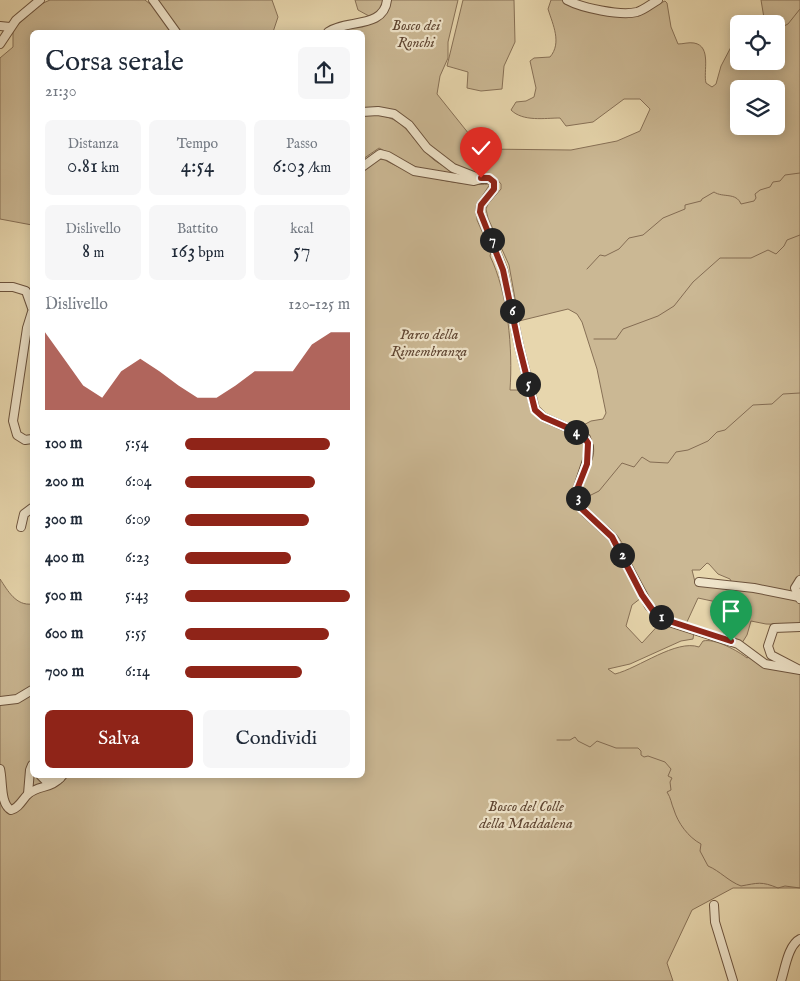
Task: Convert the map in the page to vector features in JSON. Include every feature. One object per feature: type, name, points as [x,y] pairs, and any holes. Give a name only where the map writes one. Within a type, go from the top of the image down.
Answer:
[{"type":"street","points":[[0,44],[10,27],[23,13],[40,0]]},
{"type":"street","points":[[153,0],[175,30]]},
{"type":"street","points":[[332,30],[341,26],[377,18],[383,12],[386,0]]},
{"type":"street","points":[[567,0],[584,7],[632,12],[640,10],[658,0]]},
{"type":"street","points":[[0,26],[10,27]]},
{"type":"street","points":[[365,112],[394,114],[409,125],[430,151],[453,168],[481,178],[489,178],[494,182],[494,189],[481,205],[480,212],[503,270],[535,410],[543,417],[582,434],[588,443],[587,464],[578,487],[578,499],[581,508],[612,537],[649,606],[659,616],[738,644],[765,664],[800,670]]},
{"type":"street","points":[[365,165],[380,154],[388,156],[414,171],[474,181],[481,178]]},
{"type":"street","points":[[0,287],[13,287],[26,291],[30,304]]},
{"type":"street","points":[[30,319],[12,420],[17,435],[25,440],[30,439]]},
{"type":"street","points":[[21,526],[24,514],[30,510]]},
{"type":"street","points":[[699,582],[754,588],[799,598],[796,588],[800,580]]},
{"type":"street","points":[[800,627],[774,628],[768,646],[771,655],[800,670]]},
{"type":"street","points":[[0,702],[23,697],[30,692]]},
{"type":"street","points":[[0,769],[4,802],[7,808],[14,809],[28,794],[53,785],[60,778]]},
{"type":"street","points":[[28,794],[30,770]]},
{"type":"street","points":[[43,778],[46,781],[56,778]]},
{"type":"street","points":[[714,905],[715,922],[733,981]]},
{"type":"street","points":[[781,981],[790,950],[795,941],[800,939]]},
{"type":"green space","points":[[50,0],[145,0],[155,8],[170,30],[30,30],[30,225],[0,219],[0,58],[13,47],[13,29],[41,4]]},
{"type":"green space","points":[[158,0],[272,0],[278,17],[274,30],[178,30]]},
{"type":"green space","name":"Bosco dei Ronchi","points":[[355,0],[458,0],[448,42],[448,58],[440,76],[437,94],[481,149],[571,150],[617,141],[640,131],[650,109],[640,99],[624,99],[593,122],[566,126],[560,118],[528,118],[511,110],[516,102],[526,101],[534,97],[536,88],[530,61],[534,58],[550,57],[554,52],[556,40],[548,9],[551,0],[575,0],[610,14],[650,8],[665,1],[671,27],[678,44],[694,43],[700,45],[703,49],[706,60],[706,83],[712,87],[716,84],[721,66],[730,49],[730,70],[785,70],[785,15],[764,15],[761,0],[800,0],[800,577],[795,594],[732,583],[730,579],[718,574],[707,563],[700,570],[692,570],[695,582],[699,584],[787,596],[800,601],[800,625],[766,624],[751,621],[747,635],[742,643],[723,636],[724,630],[730,629],[734,624],[731,620],[724,617],[726,604],[698,598],[686,624],[665,615],[649,600],[619,538],[592,514],[583,503],[581,496],[581,487],[594,453],[593,445],[588,436],[578,428],[591,421],[603,419],[606,413],[597,369],[582,322],[577,314],[568,309],[519,321],[509,265],[488,218],[486,209],[501,189],[501,184],[496,178],[458,167],[430,149],[413,125],[397,111],[378,107],[365,109],[365,30],[341,30],[378,21],[358,10]]},
{"type":"green space","points":[[463,0],[514,0],[515,42],[504,66],[502,89],[481,91],[467,88],[468,72],[447,66]]},
{"type":"green space","points":[[365,114],[378,115],[398,122],[434,160],[447,168],[470,177],[418,168],[379,148],[365,158]]},
{"type":"green space","name":"Bosco del Colle della Maddalena","points":[[379,159],[436,179],[465,184],[490,184],[477,204],[477,220],[491,252],[490,256],[505,304],[510,339],[510,390],[527,390],[534,411],[572,433],[584,444],[586,451],[575,484],[575,503],[580,512],[610,539],[641,598],[632,605],[626,626],[642,643],[662,621],[694,632],[693,639],[681,641],[630,664],[608,669],[615,674],[669,650],[690,646],[699,647],[703,641],[714,641],[747,658],[750,656],[800,673],[800,888],[733,888],[692,910],[667,963],[673,981],[0,981],[0,579],[9,593],[17,600],[21,603],[30,604],[30,778],[365,778],[365,169]]},
{"type":"waterway","points":[[785,26],[800,9]]},
{"type":"waterway","points":[[587,269],[600,255],[605,256],[619,249],[629,238],[643,235],[663,218],[685,209],[685,205],[701,201],[714,192],[736,198],[741,204],[754,201],[756,198],[755,194],[760,190],[770,187],[773,182],[780,181],[785,175],[800,173]]},
{"type":"waterway","points":[[594,339],[616,339],[623,329],[658,316],[674,306],[693,282],[720,258],[751,258],[768,250],[776,254],[787,240],[800,235]]},
{"type":"waterway","points":[[589,496],[599,491],[622,463],[634,467],[642,457],[650,462],[668,463],[676,452],[688,450],[708,441],[717,432],[725,430],[753,405],[772,404],[783,394],[800,393]]},
{"type":"waterway","points":[[557,740],[570,740],[575,737],[578,741],[590,747],[597,741],[616,748],[638,748],[644,757],[648,756],[665,762],[671,769],[668,776],[672,778],[670,782],[671,790],[667,792],[676,815],[688,834],[701,844],[700,851],[708,866],[741,886],[759,883],[778,888],[785,886],[800,888]]},
{"type":"route","points":[[481,178],[489,178],[494,182],[495,186],[491,194],[481,205],[480,212],[503,270],[535,410],[548,420],[582,434],[588,443],[587,464],[577,493],[581,508],[612,537],[642,595],[654,612],[666,620],[731,641]]},
{"type":"park label","name":"Parco della Rimembranza","points":[[429,342]]}]
